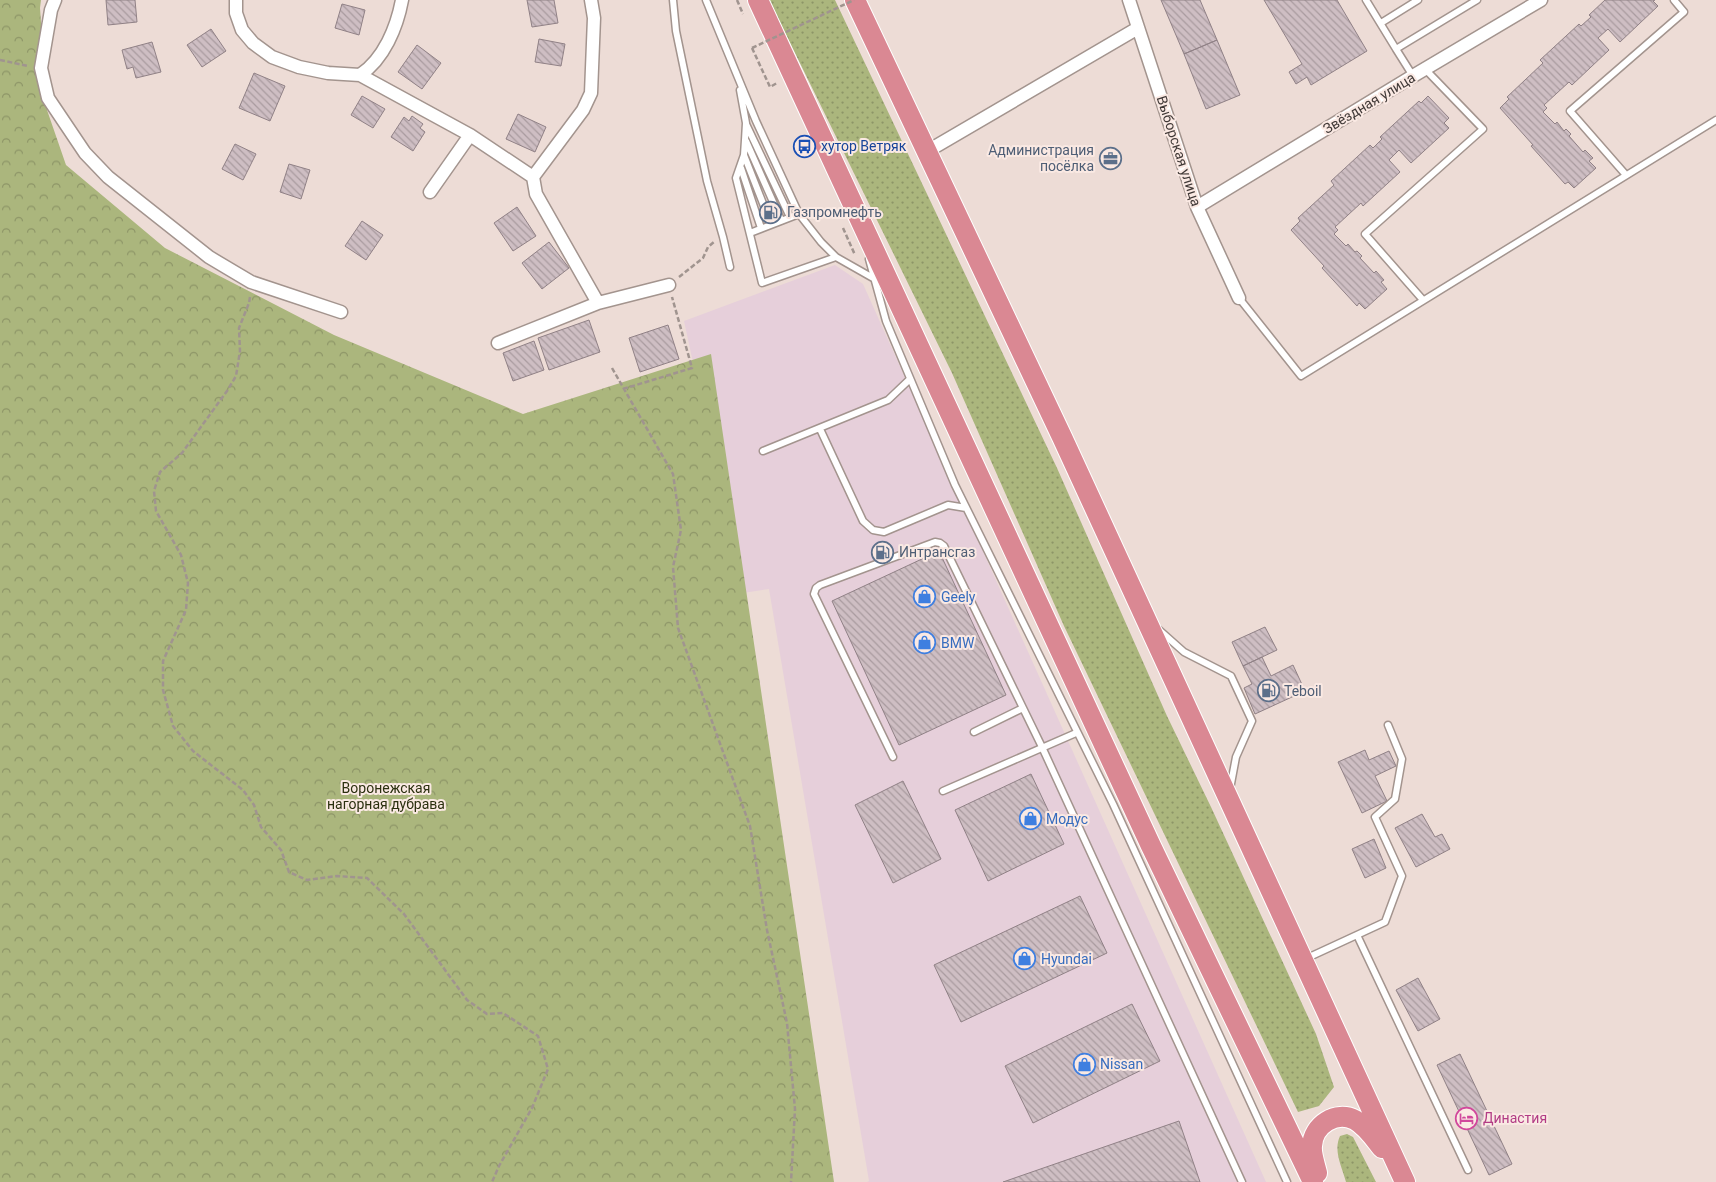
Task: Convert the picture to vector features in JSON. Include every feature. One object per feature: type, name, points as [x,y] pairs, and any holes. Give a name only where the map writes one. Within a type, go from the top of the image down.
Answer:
[{"type":"highway","points":[[758,0],[1146,837],[1313,1182]]},
{"type":"highway","points":[[855,0],[1062,438],[1401,1173]]},
{"type":"highway","points":[[1319,1182],[1312,1145],[1317,1129],[1328,1120],[1341,1117],[1354,1119],[1364,1127],[1401,1173]]},
{"type":"street","points":[[55,0],[51,10],[41,68],[48,98],[58,116],[91,159],[108,177],[209,257],[251,282],[341,312]]},
{"type":"street","points":[[236,0],[236,13],[242,30],[254,43],[272,57],[299,67],[328,74],[360,75],[470,135],[532,177],[536,194],[598,303]]},
{"type":"street","points":[[360,75],[370,68],[385,46],[399,15],[402,0]]},
{"type":"street","points":[[532,177],[584,110],[591,93],[594,18],[591,0]]},
{"type":"street","name":"Выборская улица","points":[[1129,0],[1198,207],[1239,298]]},
{"type":"street","name":"Звёздная улица","points":[[1198,207],[1541,0]]},
{"type":"street","points":[[926,152],[1138,28]]},
{"type":"street","points":[[430,192],[470,135]]},
{"type":"street","points":[[498,343],[598,303],[669,285]]},
{"type":"lane","points":[[673,0],[676,31],[705,171],[730,267]]},
{"type":"lane","points":[[706,0],[756,121],[799,214],[821,242],[836,257],[873,278]]},
{"type":"lane","points":[[1366,0],[1413,76]]},
{"type":"lane","points":[[1381,23],[1418,0]]},
{"type":"lane","points":[[1396,49],[1477,0]]},
{"type":"lane","points":[[1626,175],[1570,111],[1684,12],[1674,0]]},
{"type":"lane","points":[[1423,300],[1365,234],[1483,129],[1425,69]]},
{"type":"lane","points":[[738,79],[746,123],[744,155],[736,178],[762,283],[836,257]]},
{"type":"lane","points":[[1239,298],[1300,376],[1716,120]]},
{"type":"lane","points":[[746,123],[790,217]]},
{"type":"lane","points":[[745,140],[781,220]]},
{"type":"lane","points":[[744,155],[771,224]]},
{"type":"lane","points":[[741,168],[761,228]]},
{"type":"lane","points":[[750,232],[799,214]]},
{"type":"lane","points":[[862,224],[873,278],[886,321],[954,485],[1113,804],[1287,1182]]},
{"type":"lane","points":[[763,450],[820,429],[888,400],[910,379]]},
{"type":"lane","points":[[820,429],[863,521],[873,530],[884,532],[948,505],[966,508]]},
{"type":"lane","points":[[893,757],[814,594],[816,588],[820,585],[935,542],[940,543],[948,555],[1042,747],[1242,1182]]},
{"type":"lane","points":[[1144,617],[1184,652],[1231,676],[1252,721],[1236,758],[1228,800]]},
{"type":"lane","points":[[974,732],[1023,708]]},
{"type":"lane","points":[[1302,960],[1385,922],[1402,876],[1375,817],[1395,799],[1402,759],[1388,725]]},
{"type":"lane","points":[[943,791],[1076,732]]},
{"type":"lane","points":[[1357,935],[1468,1170]]},
{"type":"path","points":[[777,83],[770,87],[752,48],[855,0]]},
{"type":"path","points":[[0,60],[41,68]]},
{"type":"path","points":[[623,389],[692,368],[669,285],[703,258],[708,247],[723,237]]},
{"type":"path","points":[[251,282],[249,303],[240,328],[240,351],[236,376],[182,453],[160,472],[154,490],[156,511],[181,555],[188,583],[186,610],[163,662],[164,690],[173,726],[193,751],[242,790],[254,804],[261,827],[281,850],[289,872],[307,880],[337,876],[367,878],[404,914],[467,1000],[487,1014],[503,1013],[538,1036],[548,1070],[532,1108],[492,1182]]},
{"type":"path","points":[[612,368],[673,474],[681,530],[673,567],[678,628],[750,826],[767,930],[786,1023],[795,1109],[792,1182]]},
{"type":"shaded area","points":[[835,265],[863,284],[1266,1182],[867,1182],[869,1181],[769,589],[743,593],[684,321]]},
{"type":"green space","name":"Воронежская нагорная дубрава","points":[[0,0],[41,0],[47,110],[66,165],[165,248],[334,335],[523,414],[711,354],[834,1182],[0,1182]]},
{"type":"green space","points":[[769,0],[835,0],[1057,468],[1167,716],[1316,1034],[1334,1087],[1319,1106],[1298,1112],[1064,626],[952,373]]},
{"type":"green space","points":[[1347,1134],[1353,1137],[1376,1182],[1346,1182],[1337,1147],[1340,1136]]},
{"type":"building","points":[[106,0],[135,0],[137,22],[108,25]]},
{"type":"building","points":[[527,0],[554,0],[558,23],[532,27]]},
{"type":"building","points":[[1161,0],[1200,0],[1217,40],[1184,54]]},
{"type":"building","points":[[1264,0],[1337,0],[1367,51],[1311,85],[1307,77],[1296,84],[1289,72],[1302,64]]},
{"type":"building","points":[[1605,0],[1655,0],[1653,1],[1658,6],[1620,42],[1608,29],[1598,38],[1609,50],[1572,85],[1569,82],[1544,105],[1547,108],[1543,112],[1555,124],[1557,122],[1564,131],[1566,129],[1571,134],[1569,136],[1583,152],[1585,150],[1593,158],[1589,161],[1596,168],[1574,188],[1568,182],[1565,184],[1500,108],[1509,99],[1507,97],[1543,63],[1540,60],[1579,24],[1581,26],[1591,17],[1589,15]]},
{"type":"building","points":[[342,4],[365,10],[359,35],[335,28]]},
{"type":"building","points":[[211,29],[226,51],[202,67],[187,45]]},
{"type":"building","points":[[539,39],[565,44],[561,66],[535,62]]},
{"type":"building","points":[[1217,40],[1240,95],[1206,109],[1184,54]]},
{"type":"building","points":[[152,42],[161,72],[136,78],[133,67],[127,69],[122,50]]},
{"type":"building","points":[[417,45],[441,63],[422,89],[398,72]]},
{"type":"building","points":[[254,73],[285,86],[270,121],[239,108]]},
{"type":"building","points":[[362,96],[385,109],[373,128],[351,115]]},
{"type":"building","points":[[1428,96],[1449,118],[1444,123],[1449,128],[1411,163],[1399,150],[1389,160],[1400,172],[1363,206],[1361,203],[1335,227],[1338,230],[1334,234],[1346,246],[1348,244],[1355,252],[1357,251],[1362,256],[1360,258],[1374,273],[1376,271],[1384,280],[1381,282],[1387,289],[1365,309],[1359,303],[1357,306],[1322,268],[1324,266],[1291,230],[1300,221],[1298,218],[1334,185],[1331,181],[1370,145],[1373,148],[1382,139],[1380,137],[1419,101],[1421,103]]},
{"type":"building","points":[[518,114],[546,127],[535,152],[506,139]]},
{"type":"building","points":[[412,116],[423,124],[420,128],[425,132],[413,151],[391,137],[404,117],[409,121]]},
{"type":"building","points":[[235,144],[256,154],[243,180],[222,169]]},
{"type":"building","points":[[289,164],[310,170],[301,199],[280,192]]},
{"type":"building","points":[[517,207],[536,236],[513,251],[494,223]]},
{"type":"building","points":[[362,221],[383,235],[366,260],[345,246]]},
{"type":"building","points":[[549,242],[569,268],[542,289],[522,263]]},
{"type":"building","points":[[589,320],[600,352],[549,370],[538,338]]},
{"type":"building","points":[[668,325],[679,359],[640,372],[629,338]]},
{"type":"building","points":[[534,341],[544,370],[513,381],[503,353]]},
{"type":"building","points":[[939,551],[1006,695],[899,745],[832,601]]},
{"type":"building","points":[[1265,627],[1277,650],[1243,666],[1232,642]]},
{"type":"building","points":[[1262,657],[1271,676],[1293,665],[1305,691],[1255,714],[1244,688],[1252,684],[1243,666]]},
{"type":"building","points":[[1365,750],[1369,760],[1389,751],[1396,766],[1375,776],[1387,801],[1362,813],[1338,762]]},
{"type":"building","points":[[1031,774],[1064,844],[988,881],[955,810]]},
{"type":"building","points":[[903,781],[941,859],[893,883],[855,805]]},
{"type":"building","points":[[1422,814],[1435,837],[1442,834],[1450,849],[1416,867],[1395,828]]},
{"type":"building","points":[[1374,839],[1386,868],[1365,878],[1352,849]]},
{"type":"building","points":[[1080,896],[1107,953],[961,1022],[934,965]]},
{"type":"building","points":[[1418,978],[1440,1019],[1418,1031],[1396,990]]},
{"type":"building","points":[[1132,1004],[1160,1061],[1033,1123],[1005,1066]]},
{"type":"building","points":[[1460,1054],[1512,1164],[1489,1175],[1437,1065]]},
{"type":"building","points":[[1179,1121],[1200,1182],[1003,1182]]},
{"type":"place","name":"хутор Ветряк","points":[[805,146]]},
{"type":"place","name":"Администрация посёлка","points":[[1110,158]]},
{"type":"place","name":"Газпромнефть","points":[[771,212]]},
{"type":"place","name":"Интрансгаз","points":[[883,552]]},
{"type":"place","name":"Geely","points":[[925,597]]},
{"type":"place","name":"BMW","points":[[925,643]]},
{"type":"place","name":"Teboil","points":[[1268,691]]},
{"type":"place","name":"Модус","points":[[1030,819]]},
{"type":"place","name":"Hyundai","points":[[1025,959]]},
{"type":"place","name":"Nissan","points":[[1084,1064]]},
{"type":"place","name":"Династия","points":[[1467,1118]]}]
